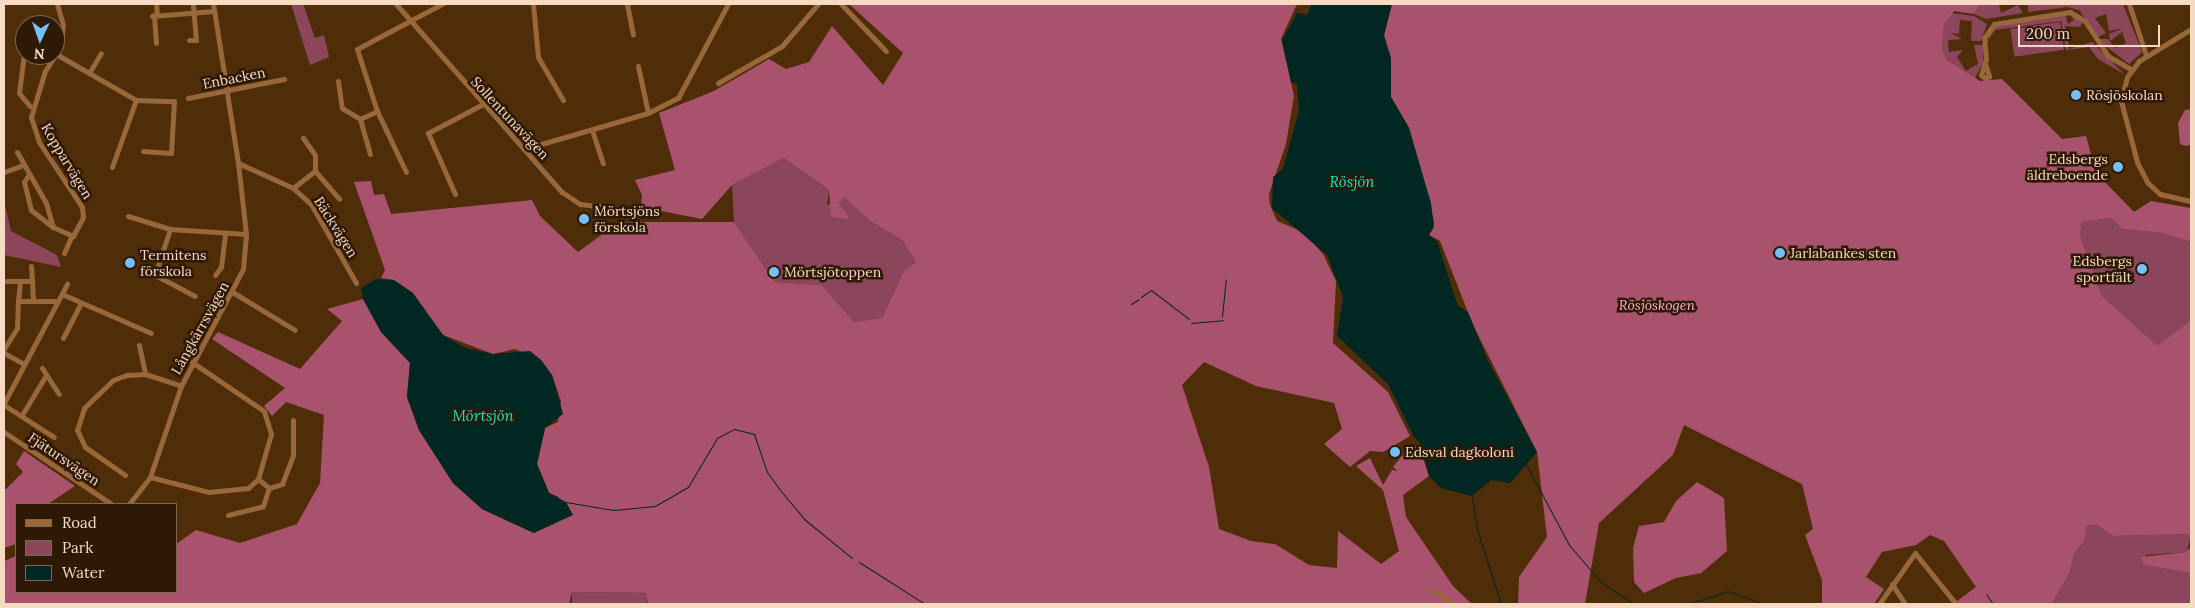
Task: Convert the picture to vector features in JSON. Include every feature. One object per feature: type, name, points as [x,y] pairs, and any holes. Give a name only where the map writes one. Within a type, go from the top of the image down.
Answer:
[{"type":"street","points":[[58,4],[66,4]]},
{"type":"street","points":[[156,4],[156,43]]},
{"type":"street","points":[[188,40],[196,40],[193,4]]},
{"type":"street","name":"Långkärrsvägen","points":[[130,503],[150,477],[181,386],[192,362],[234,293],[242,269],[246,234],[238,163],[213,4]]},
{"type":"street","name":"Sollentunavägen","points":[[396,4],[480,105],[524,149],[562,192],[580,204],[631,210]]},
{"type":"street","points":[[406,172],[377,111],[357,49],[442,4]]},
{"type":"street","points":[[533,4],[538,58],[563,100]]},
{"type":"street","points":[[627,4],[633,34]]},
{"type":"street","points":[[524,149],[648,113],[678,98],[728,4]]},
{"type":"street","points":[[718,83],[782,46],[818,4]]},
{"type":"street","points":[[842,4],[886,51]]},
{"type":"street","points":[[2130,4],[2146,55]]},
{"type":"street","points":[[155,15],[214,11]]},
{"type":"street","points":[[1985,63],[1984,38],[1994,24],[2070,12],[2085,21],[2108,56],[2132,70]]},
{"type":"street","points":[[2191,29],[2146,55],[2132,70],[2121,101],[2137,162],[2147,182],[2160,194],[2191,201]]},
{"type":"street","points":[[90,73],[102,53]]},
{"type":"street","points":[[65,59],[136,100],[174,101],[171,153],[143,151]]},
{"type":"street","points":[[23,65],[19,93],[30,106]]},
{"type":"street","name":"Kopparvägen","points":[[52,65],[31,117],[32,128],[78,198],[83,217],[71,237]]},
{"type":"street","points":[[638,66],[648,113]]},
{"type":"street","name":"Enbacken","points":[[188,98],[284,79]]},
{"type":"street","points":[[338,81],[342,108],[360,119],[370,154]]},
{"type":"street","points":[[112,168],[136,100]]},
{"type":"street","points":[[455,194],[428,133],[480,105]]},
{"type":"street","points":[[360,119],[377,111]]},
{"type":"street","points":[[592,130],[603,163]]},
{"type":"street","name":"Bäckvägen","points":[[303,138],[315,155],[315,171],[339,199]]},
{"type":"street","points":[[17,152],[53,227]]},
{"type":"street","name":"Bäckvägen","points":[[238,163],[293,188],[311,204],[356,283]]},
{"type":"street","points":[[4,172],[23,165]]},
{"type":"street","points":[[293,188],[315,171]]},
{"type":"street","points":[[29,174],[24,182],[31,210],[53,227],[71,237],[64,253]]},
{"type":"street","points":[[128,216],[170,229],[246,234]]},
{"type":"street","points":[[170,229],[155,275],[196,296]]},
{"type":"street","points":[[215,275],[221,267],[225,234]]},
{"type":"street","points":[[31,266],[33,301]]},
{"type":"street","points":[[6,281],[32,281]]},
{"type":"street","points":[[4,349],[17,328],[20,282]]},
{"type":"street","points":[[54,437],[4,404],[67,284]]},
{"type":"street","points":[[234,293],[295,330]]},
{"type":"street","points":[[62,294],[80,305],[151,333]]},
{"type":"street","points":[[18,301],[58,301]]},
{"type":"street","points":[[63,338],[80,305]]},
{"type":"street","points":[[139,345],[145,374]]},
{"type":"street","points":[[4,353],[24,364]]},
{"type":"street","points":[[150,477],[209,492],[248,488],[258,479],[271,434],[264,411],[192,362]]},
{"type":"street","points":[[42,368],[60,394]]},
{"type":"street","points":[[125,475],[85,447],[77,420],[114,380],[145,374],[181,386]]},
{"type":"street","points":[[22,415],[46,375]]},
{"type":"street","points":[[269,488],[282,484],[289,471],[293,420]]},
{"type":"street","name":"Fjätursvägen","points":[[4,432],[110,503]]},
{"type":"street","points":[[258,479],[269,488]]},
{"type":"street","points":[[228,515],[262,506],[269,488]]},
{"type":"street","points":[[1879,604],[1915,553],[1956,604]]},
{"type":"street","points":[[1892,584],[1905,604]]},
{"type":"street","points":[[1434,591],[1455,604]]},
{"type":"green space","points":[[291,4],[303,4],[315,38],[324,35],[329,57],[310,65]]},
{"type":"green space","points":[[849,4],[1297,4],[1281,39],[1294,96],[1286,144],[1269,194],[1270,205],[1277,221],[1303,232],[1323,254],[1336,281],[1333,343],[1388,392],[1410,436],[1383,452],[1370,451],[1350,467],[1324,444],[1342,429],[1334,403],[1256,386],[1204,362],[1182,385],[1209,467],[1219,529],[1251,541],[1275,544],[1309,565],[1337,568],[1338,531],[1381,564],[1399,551],[1383,490],[1356,466],[1370,458],[1383,485],[1392,470],[1398,471],[1393,467],[1409,447],[1419,447],[1429,476],[1403,495],[1406,517],[1453,586],[1472,604],[648,604],[646,593],[572,592],[569,604],[4,604],[4,561],[15,556],[15,593],[178,593],[178,543],[196,530],[240,543],[297,524],[320,483],[324,415],[286,402],[272,416],[264,406],[285,388],[212,339],[218,332],[300,369],[342,321],[327,309],[363,299],[381,332],[410,363],[407,397],[419,430],[453,483],[482,509],[534,533],[559,497],[549,493],[537,464],[545,428],[558,422],[561,401],[552,375],[541,360],[515,349],[493,354],[443,335],[394,280],[381,278],[385,270],[354,182],[371,181],[374,195],[384,194],[391,214],[532,200],[540,216],[578,252],[619,222],[734,222],[775,282],[822,285],[854,322],[882,318],[904,271],[916,262],[902,240],[870,221],[845,198],[838,202],[850,219],[831,217],[829,190],[784,158],[732,185],[702,219],[641,207],[642,195],[635,180],[675,170],[659,113],[714,91],[769,59],[786,69],[809,62],[832,26],[883,85],[903,53]]},
{"type":"green space","name":"Rösjöskogen","points":[[1392,4],[1980,4],[1974,14],[1954,11],[1944,25],[1942,49],[1947,60],[1980,81],[2002,79],[2062,139],[2086,136],[2096,173],[2134,212],[2151,201],[2191,208],[2191,242],[2163,233],[2122,229],[2111,218],[2082,222],[2080,235],[2102,296],[2157,346],[2191,320],[2191,534],[2113,536],[2097,525],[2086,526],[2085,541],[2074,553],[2070,572],[2052,604],[1959,604],[1957,601],[1976,587],[1944,541],[1930,535],[1916,545],[1882,552],[1866,577],[1884,589],[1874,604],[1822,604],[1822,580],[1805,535],[1813,529],[1802,484],[1684,425],[1673,455],[1599,523],[1585,604],[1518,604],[1519,577],[1547,537],[1537,452],[1473,325],[1440,241],[1429,235],[1434,222],[1409,128],[1391,97],[1384,35]]},
{"type":"green space","points":[[1980,4],[1999,4],[2001,13],[2018,5],[2023,13],[1986,19],[1974,14]]},
{"type":"green space","points":[[2028,4],[2123,4],[2142,52],[2129,64],[2103,44],[2099,39],[2108,39],[2115,48],[2126,43],[2122,32],[2110,41],[2109,34],[2124,28],[2109,31],[2106,14],[2095,18],[2106,33],[2098,37],[2079,10],[2067,7],[2028,12]]},
{"type":"green space","points":[[1952,13],[1974,16],[1987,24],[1981,41],[1971,41],[1972,21],[1960,20],[1959,34],[1951,33],[1962,39],[1948,40],[1949,52],[1963,50],[1957,57],[1966,71],[1978,64],[1974,45],[1983,45],[1983,63],[1975,78],[1947,60],[1942,50],[1944,25]]},
{"type":"green space","points":[[2065,14],[2068,24],[2074,20],[2070,14],[2083,22],[2080,27],[2065,26],[2069,49],[2092,42],[2124,74],[2098,59],[2089,47],[2066,50],[2061,21],[1995,30],[1986,44],[1994,26]]},
{"type":"green space","points":[[2060,22],[2064,50],[2014,57],[2010,29]]},
{"type":"green space","points":[[2191,109],[2191,145],[2185,146],[2180,144],[2178,123],[2185,110]]},
{"type":"green space","points":[[784,158],[829,190],[827,205],[845,198],[870,221],[902,240],[916,262],[904,271],[882,318],[854,322],[822,285],[775,282],[734,222],[732,185]]},
{"type":"green space","points":[[4,200],[11,231],[57,255],[61,267],[4,255]]},
{"type":"green space","name":"Edsbergs sportfält","points":[[2111,218],[2122,229],[2163,233],[2191,242],[2191,320],[2157,347],[2102,296],[2080,235],[2082,222]]},
{"type":"green space","points":[[24,451],[75,486],[50,503],[15,503],[15,544],[4,548],[4,491],[23,472],[16,464]]},
{"type":"green space","points":[[1697,482],[1724,498],[1727,551],[1701,573],[1676,578],[1644,593],[1634,582],[1633,548],[1639,526],[1664,522],[1676,501]]},
{"type":"green space","points":[[2097,525],[2113,536],[2191,534],[2187,552],[2146,555],[2144,565],[2191,573],[2191,604],[2052,604],[2070,572],[2074,553],[2085,541],[2086,526]]},
{"type":"green space","points":[[2191,547],[2191,573],[2144,565],[2141,557],[2186,552]]},
{"type":"green space","points":[[572,592],[647,593],[647,604],[572,604]]},
{"type":"water","name":"Rösjön","points":[[1312,4],[1392,4],[1384,35],[1391,58],[1391,97],[1409,128],[1431,203],[1434,227],[1429,235],[1437,241],[1458,306],[1468,312],[1487,359],[1537,452],[1510,483],[1491,480],[1472,496],[1441,488],[1429,476],[1421,444],[1414,437],[1388,384],[1337,336],[1343,297],[1327,255],[1272,208],[1273,177],[1283,169],[1299,110],[1297,84],[1291,82],[1282,40],[1297,13],[1307,15]]},
{"type":"water","name":"Mörtsjön","points":[[376,279],[394,280],[413,293],[443,335],[466,348],[493,354],[530,351],[541,360],[552,375],[563,414],[545,428],[537,464],[549,493],[566,502],[573,515],[534,533],[482,509],[453,483],[419,430],[407,397],[410,363],[381,332],[363,299],[361,288]]},
{"type":"waterway","points":[[1222,316],[1226,279]]},
{"type":"waterway","points":[[1141,297],[1151,290],[1189,319]]},
{"type":"waterway","points":[[1131,304],[1139,299]]},
{"type":"waterway","points":[[1191,323],[1223,320]]},
{"type":"waterway","points":[[566,502],[613,510],[655,506],[688,487],[717,438],[734,429],[754,434],[767,472],[780,490],[804,519],[852,558]]},
{"type":"waterway","points":[[1526,464],[1569,545],[1601,582],[1634,604]]},
{"type":"waterway","points":[[1472,496],[1477,529],[1501,604]]},
{"type":"waterway","points":[[859,562],[925,604]]},
{"type":"waterway","points":[[1688,604],[1728,591],[1763,604]]},
{"type":"waterway","points":[[1986,594],[1993,604]]},
{"type":"place","name":"Rösjöskolan","points":[[2076,95]]},
{"type":"place","name":"Edsbergs äldreboende","points":[[2118,167]]},
{"type":"place","name":"Mörtsjöns förskola","points":[[584,219]]},
{"type":"place","name":"Jarlabankes sten","points":[[1780,253]]},
{"type":"place","name":"Termitens förskola","points":[[130,263]]},
{"type":"place","name":"Edsbergs sportfält","points":[[2142,269]]},
{"type":"place","name":"Mörtsjötoppen","points":[[774,272]]},
{"type":"place","name":"Edsval dagkoloni","points":[[1395,452]]}]
